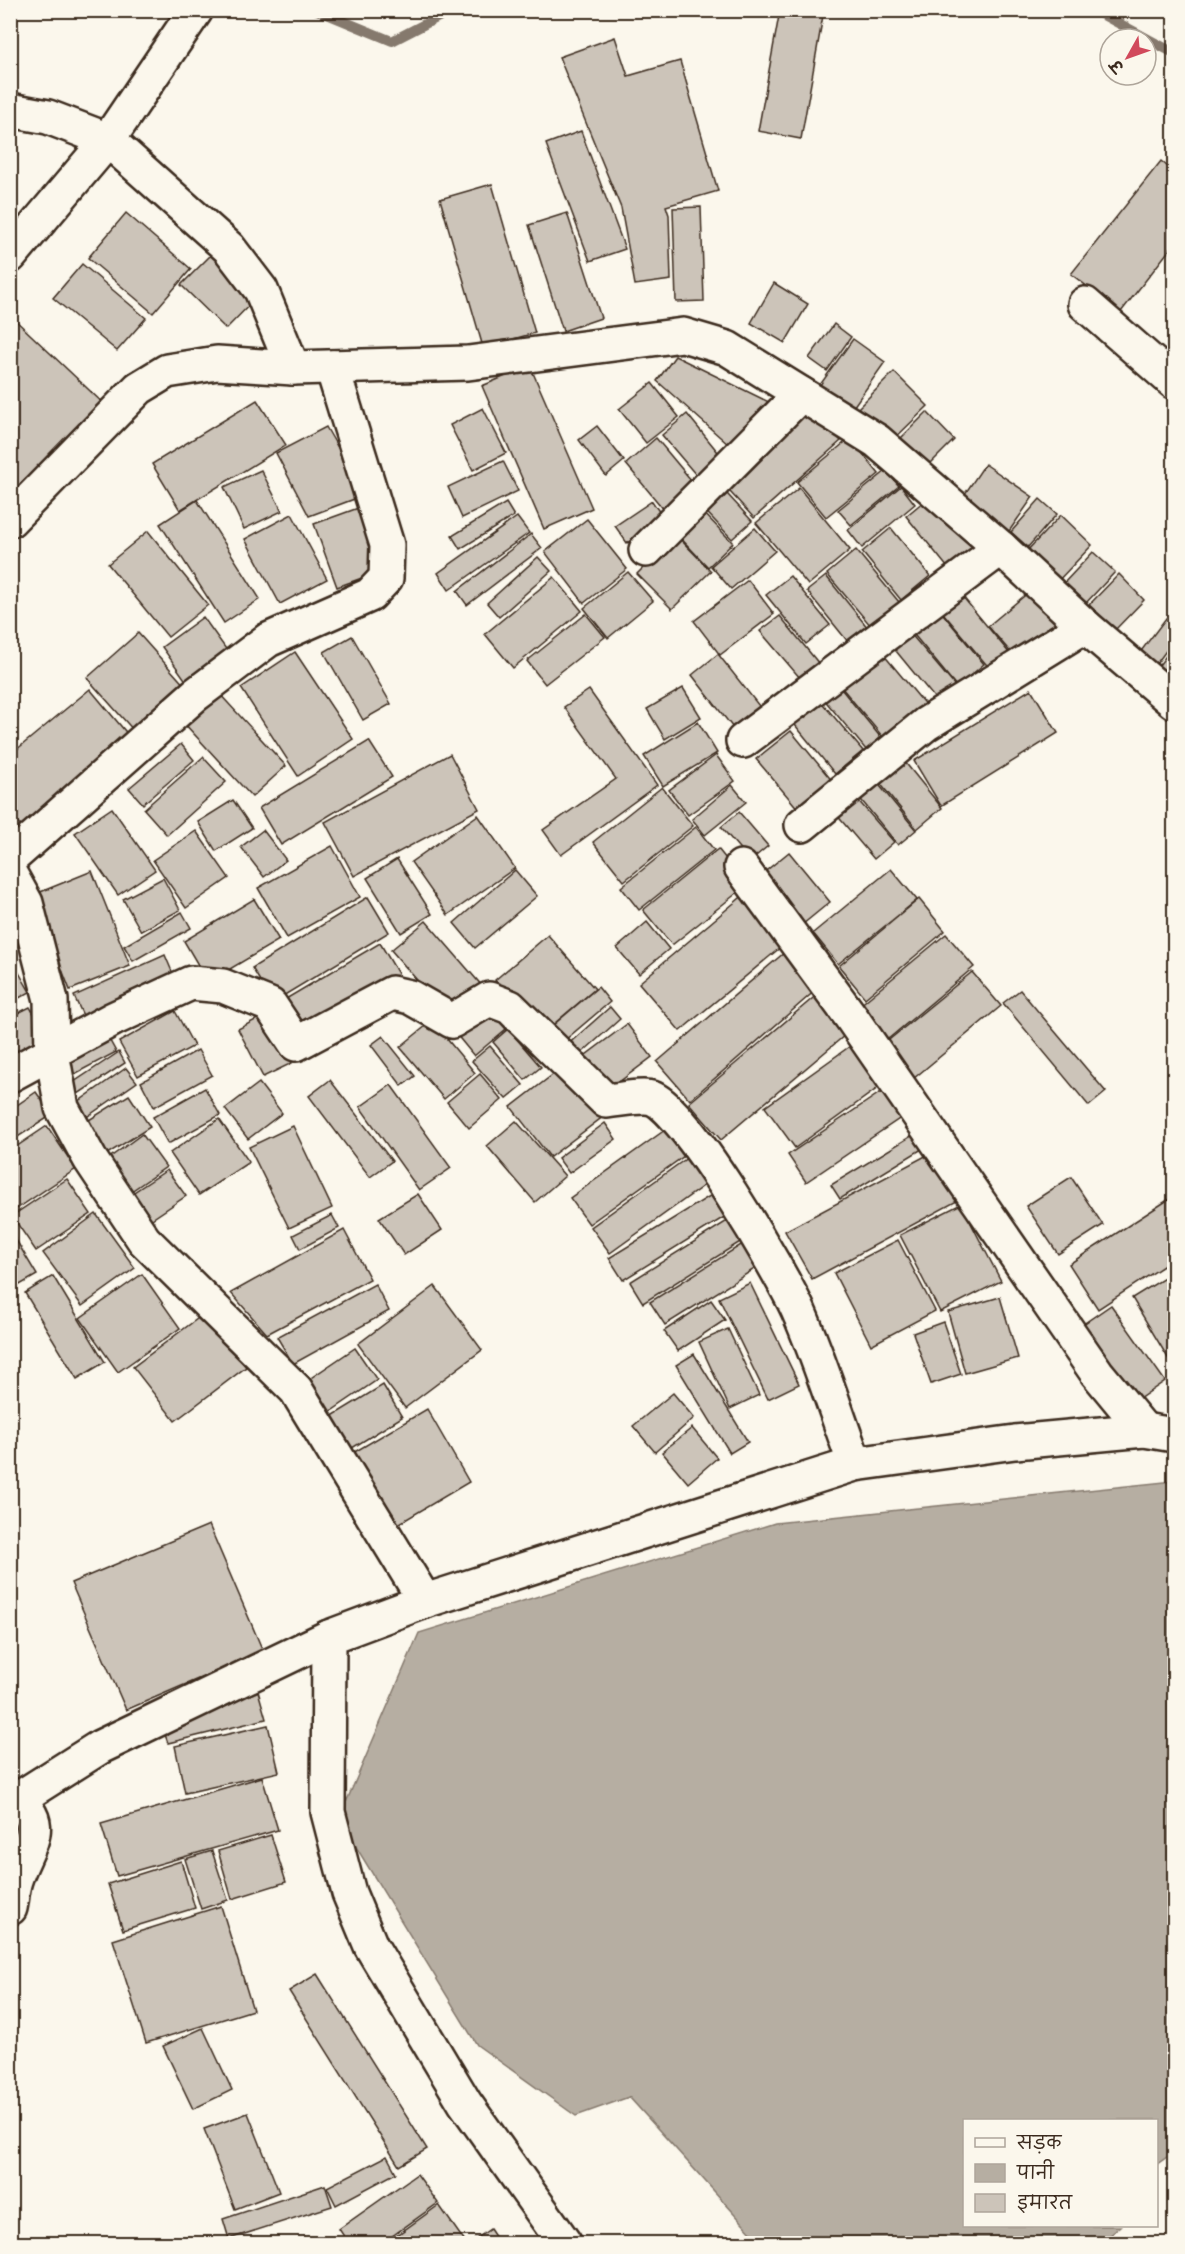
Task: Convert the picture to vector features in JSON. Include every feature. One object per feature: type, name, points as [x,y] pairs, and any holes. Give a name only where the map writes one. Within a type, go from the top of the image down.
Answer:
[{"type":"street","points":[[10,256],[108,140],[196,10]]},
{"type":"street","points":[[10,110],[48,117],[108,140],[229,248],[261,290],[293,368]]},
{"type":"street","points":[[1085,304],[1174,382]]},
{"type":"street","points":[[10,520],[139,388],[167,371],[217,363],[293,368],[468,363],[683,335],[728,348],[877,441],[1174,702]]},
{"type":"street","points":[[10,859],[195,695],[267,640],[370,595],[387,578],[387,545],[332,367]]},
{"type":"street","points":[[646,550],[801,394]]},
{"type":"street","points":[[743,741],[1001,548]]},
{"type":"street","points":[[802,825],[926,724],[1085,626]]},
{"type":"street","points":[[741,867],[851,1017],[1097,1373],[1159,1433]]},
{"type":"street","points":[[10,874],[26,903],[51,1000],[51,1053],[62,1108],[90,1159],[144,1240],[296,1390],[425,1600]]},
{"type":"street","points":[[10,1075],[113,1019],[190,982],[223,986],[270,1005],[296,1044],[392,993],[410,997],[453,1021],[489,999],[510,1007],[606,1101],[651,1098],[665,1106],[695,1141],[736,1200],[797,1309],[855,1464]]},
{"type":"street","points":[[10,1908],[14,1881],[34,1836],[33,1818],[13,1799],[100,1747],[329,1637],[425,1600],[855,1464],[1015,1442],[1159,1433]]},
{"type":"street","points":[[329,1637],[328,1812],[349,1893],[371,1946],[465,2103],[565,2244]]},
{"type":"water","points":[[1174,1481],[1174,2152],[1158,2163],[1158,2119],[963,2119],[963,2227],[1120,2227],[1101,2243],[761,2243],[629,2097],[576,2116],[477,2045],[339,1819],[419,1633],[775,1523]]},
{"type":"building","points":[[780,10],[824,10],[801,139],[758,131]]},
{"type":"building","points":[[615,37],[628,76],[680,61],[718,191],[666,206],[669,215],[671,280],[635,285],[621,208],[559,57]]},
{"type":"building","points":[[581,131],[625,249],[590,261],[546,144]]},
{"type":"building","points":[[1161,161],[1174,172],[1174,244],[1121,312],[1071,274]]},
{"type":"building","points":[[492,184],[535,333],[483,347],[440,199]]},
{"type":"building","points":[[701,207],[704,301],[676,302],[673,208]]},
{"type":"building","points":[[126,213],[191,269],[153,313],[88,258]]},
{"type":"building","points":[[567,213],[601,318],[563,331],[529,225]]},
{"type":"building","points":[[218,248],[262,292],[226,329],[181,285]]},
{"type":"building","points":[[82,264],[146,318],[117,351],[53,298]]},
{"type":"building","points":[[774,283],[808,304],[785,343],[751,323]]},
{"type":"building","points":[[12,317],[107,407],[10,496],[10,319]]},
{"type":"building","points":[[834,324],[851,337],[827,371],[809,358]]},
{"type":"building","points":[[853,339],[885,362],[849,413],[817,389]]},
{"type":"building","points":[[675,356],[779,407],[738,453],[657,381]]},
{"type":"building","points":[[530,366],[592,508],[544,529],[482,386]]},
{"type":"building","points":[[894,372],[928,406],[888,445],[854,412]]},
{"type":"building","points":[[652,383],[679,417],[646,443],[619,409]]},
{"type":"building","points":[[257,400],[286,445],[180,510],[152,464]]},
{"type":"building","points":[[806,402],[841,441],[754,518],[719,480]]},
{"type":"building","points":[[483,408],[506,453],[473,470],[450,425]]},
{"type":"building","points":[[927,412],[954,440],[924,470],[897,442]]},
{"type":"building","points":[[687,414],[726,462],[702,482],[662,435]]},
{"type":"building","points":[[597,426],[624,461],[606,476],[579,440]]},
{"type":"building","points":[[326,427],[365,495],[309,516],[276,453]]},
{"type":"building","points":[[656,438],[696,486],[665,511],[626,464]]},
{"type":"building","points":[[850,438],[879,474],[826,517],[797,482]]},
{"type":"building","points":[[503,461],[518,491],[462,518],[448,487]]},
{"type":"building","points":[[985,464],[1033,497],[1005,537],[958,504]]},
{"type":"building","points":[[261,470],[282,511],[244,529],[224,487]]},
{"type":"building","points":[[886,471],[899,486],[851,525],[838,510]]},
{"type":"building","points":[[717,483],[752,521],[732,539],[697,502]]},
{"type":"building","points":[[901,486],[915,504],[862,548],[848,530]]},
{"type":"building","points":[[799,488],[850,550],[808,585],[756,523]]},
{"type":"building","points":[[930,496],[973,548],[948,568],[906,516]]},
{"type":"building","points":[[1040,499],[1057,514],[1028,547],[1011,532]]},
{"type":"building","points":[[197,500],[260,599],[224,623],[160,524]]},
{"type":"building","points":[[652,501],[664,519],[627,543],[615,526]]},
{"type":"building","points":[[506,503],[514,516],[460,549],[452,536]]},
{"type":"building","points":[[697,506],[733,543],[708,567],[672,529]]},
{"type":"building","points":[[361,507],[384,570],[337,587],[314,524]]},
{"type":"building","points":[[292,514],[327,579],[280,604],[245,539]]},
{"type":"building","points":[[1061,515],[1092,545],[1056,583],[1025,553]]},
{"type":"building","points":[[517,517],[529,533],[449,590],[438,573]]},
{"type":"building","points":[[587,519],[627,569],[584,603],[545,552]]},
{"type":"building","points":[[755,528],[775,551],[731,589],[711,566]]},
{"type":"building","points":[[891,528],[930,576],[901,600],[862,552]]},
{"type":"building","points":[[148,531],[208,605],[168,637],[108,564]]},
{"type":"building","points":[[531,534],[542,548],[467,605],[457,591]]},
{"type":"building","points":[[676,535],[711,571],[672,609],[637,574]]},
{"type":"building","points":[[856,550],[899,602],[871,626],[827,574]]},
{"type":"building","points":[[1093,552],[1115,572],[1085,604],[1063,584]]},
{"type":"building","points":[[538,557],[551,571],[499,617],[487,603]]},
{"type":"building","points":[[628,572],[653,601],[608,638],[584,608]]},
{"type":"building","points":[[1119,574],[1144,600],[1114,631],[1088,606]]},
{"type":"building","points":[[790,576],[830,625],[806,644],[766,595]]},
{"type":"building","points":[[826,576],[868,628],[849,643],[807,591]]},
{"type":"building","points":[[554,577],[582,611],[513,668],[485,634]]},
{"type":"building","points":[[748,580],[774,614],[720,655],[694,621]]},
{"type":"building","points":[[953,585],[1015,660],[996,676],[933,601]]},
{"type":"building","points":[[1029,592],[1059,628],[1019,662],[988,626]]},
{"type":"building","points":[[934,603],[984,664],[957,687],[906,625]]},
{"type":"building","points":[[586,614],[605,637],[545,684],[527,661]]},
{"type":"building","points":[[780,616],[824,670],[806,685],[760,631]]},
{"type":"building","points":[[203,617],[231,656],[189,685],[162,647]]},
{"type":"building","points":[[1166,618],[1174,624],[1174,640],[1151,671],[1135,659]]},
{"type":"building","points":[[904,626],[955,686],[937,701],[887,640]]},
{"type":"building","points":[[138,633],[186,687],[135,732],[87,678]]},
{"type":"building","points":[[352,636],[391,704],[363,720],[324,652]]},
{"type":"building","points":[[1174,645],[1174,694],[1151,676]]},
{"type":"building","points":[[878,648],[928,708],[887,742],[837,682]]},
{"type":"building","points":[[295,652],[353,739],[298,776],[241,688]]},
{"type":"building","points":[[718,654],[767,716],[740,737],[692,675]]},
{"type":"building","points":[[833,679],[882,739],[867,751],[818,692]]},
{"type":"building","points":[[683,688],[701,717],[665,739],[647,709]]},
{"type":"building","points":[[90,689],[130,737],[22,828],[10,815],[10,755]]},
{"type":"building","points":[[1031,689],[1058,733],[941,806],[914,761]]},
{"type":"building","points":[[589,690],[657,785],[561,855],[543,830],[616,779],[564,707]]},
{"type":"building","points":[[217,691],[286,766],[252,797],[183,722]]},
{"type":"building","points":[[818,698],[863,751],[835,774],[791,720]]},
{"type":"building","points":[[698,722],[717,753],[663,786],[644,756]]},
{"type":"building","points":[[791,731],[838,788],[804,816],[756,759]]},
{"type":"building","points":[[369,741],[392,777],[281,845],[259,808]]},
{"type":"building","points":[[181,744],[194,760],[143,804],[129,788]]},
{"type":"building","points":[[450,754],[479,809],[354,876],[325,822]]},
{"type":"building","points":[[716,755],[735,781],[688,815],[669,790]]},
{"type":"building","points":[[900,756],[942,808],[917,829],[875,777]]},
{"type":"building","points":[[203,757],[226,782],[167,835],[144,809]]},
{"type":"building","points":[[871,775],[916,830],[898,845],[853,790]]},
{"type":"building","points":[[732,785],[746,802],[705,835],[692,819]]},
{"type":"building","points":[[662,787],[693,826],[624,881],[593,842]]},
{"type":"building","points":[[850,791],[894,842],[874,859],[830,807]]},
{"type":"building","points":[[233,800],[252,828],[216,851],[198,822]]},
{"type":"building","points":[[112,808],[155,870],[118,895],[75,833]]},
{"type":"building","points":[[739,812],[768,846],[750,861],[721,827]]},
{"type":"building","points":[[478,815],[515,868],[448,915],[411,862]]},
{"type":"building","points":[[696,827],[714,850],[639,910],[621,887]]},
{"type":"building","points":[[263,830],[286,860],[264,877],[241,847]]},
{"type":"building","points":[[196,831],[229,878],[186,908],[153,860]]},
{"type":"building","points":[[332,846],[360,897],[287,938],[258,888]]},
{"type":"building","points":[[718,849],[747,885],[672,945],[643,910]]},
{"type":"building","points":[[789,852],[830,902],[797,929],[756,879]]},
{"type":"building","points":[[397,859],[432,914],[401,933],[367,878]]},
{"type":"building","points":[[891,869],[917,900],[838,964],[813,933]]},
{"type":"building","points":[[515,870],[537,896],[475,948],[454,923]]},
{"type":"building","points":[[92,871],[130,966],[70,990],[33,895]]},
{"type":"building","points":[[163,878],[180,910],[141,931],[123,899]]},
{"type":"building","points":[[746,893],[787,942],[680,1031],[639,983]]},
{"type":"building","points":[[368,897],[389,932],[273,1002],[252,968]]},
{"type":"building","points":[[254,899],[279,940],[208,982],[184,941]]},
{"type":"building","points":[[919,899],[945,931],[865,998],[839,966]]},
{"type":"building","points":[[182,912],[191,928],[133,961],[124,946]]},
{"type":"building","points":[[426,921],[483,987],[448,1016],[391,950]]},
{"type":"building","points":[[647,922],[669,949],[639,974],[617,948]]},
{"type":"building","points":[[946,934],[974,967],[887,1040],[859,1006]]},
{"type":"building","points":[[548,935],[595,989],[542,1034],[495,980]]},
{"type":"building","points":[[380,943],[400,977],[299,1037],[279,1003]]},
{"type":"building","points":[[785,952],[817,989],[690,1100],[657,1062]]},
{"type":"building","points":[[165,955],[176,981],[86,1022],[74,996]]},
{"type":"building","points":[[10,957],[30,992],[10,1003]]},
{"type":"building","points":[[972,972],[1001,1006],[913,1079],[884,1044]]},
{"type":"building","points":[[598,987],[610,1002],[558,1046],[545,1032]]},
{"type":"building","points":[[1020,990],[1106,1092],[1089,1106],[1003,1003]]},
{"type":"building","points":[[819,993],[851,1030],[721,1140],[689,1103]]},
{"type":"building","points":[[30,1007],[48,1041],[10,1061],[10,1017]]},
{"type":"building","points":[[487,1007],[506,1029],[474,1056],[456,1034]]},
{"type":"building","points":[[610,1007],[620,1019],[575,1059],[565,1047]]},
{"type":"building","points":[[175,1011],[194,1046],[138,1076],[119,1042]]},
{"type":"building","points":[[267,1014],[292,1063],[263,1077],[238,1029]]},
{"type":"building","points":[[432,1021],[475,1073],[444,1099],[400,1047]]},
{"type":"building","points":[[627,1024],[652,1057],[603,1094],[578,1061]]},
{"type":"building","points":[[508,1029],[541,1067],[525,1080],[493,1042]]},
{"type":"building","points":[[104,1030],[116,1052],[67,1078],[55,1056]]},
{"type":"building","points":[[383,1036],[415,1076],[402,1086],[371,1045]]},
{"type":"building","points":[[853,1044],[882,1085],[795,1148],[765,1107]]},
{"type":"building","points":[[490,1046],[523,1085],[506,1099],[472,1061]]},
{"type":"building","points":[[198,1050],[212,1075],[154,1107],[141,1082]]},
{"type":"building","points":[[119,1052],[125,1063],[75,1096],[68,1086]]},
{"type":"building","points":[[564,1066],[604,1116],[550,1157],[511,1107]]},
{"type":"building","points":[[126,1068],[137,1082],[78,1123],[68,1109]]},
{"type":"building","points":[[480,1074],[502,1100],[469,1128],[447,1102]]},
{"type":"building","points":[[330,1080],[392,1161],[370,1177],[309,1096]]},
{"type":"building","points":[[259,1083],[282,1113],[248,1139],[225,1109]]},
{"type":"building","points":[[391,1085],[451,1168],[419,1190],[360,1107]]},
{"type":"building","points":[[205,1088],[220,1115],[168,1144],[153,1117]]},
{"type":"building","points":[[887,1088],[905,1115],[806,1182],[788,1155]]},
{"type":"building","points":[[36,1092],[52,1115],[10,1142],[10,1110]]},
{"type":"building","points":[[129,1095],[150,1127],[104,1156],[84,1123]]},
{"type":"building","points":[[219,1119],[249,1162],[199,1195],[170,1153]]},
{"type":"building","points":[[516,1121],[565,1176],[535,1202],[487,1146]]},
{"type":"building","points":[[605,1123],[616,1139],[569,1173],[558,1158]]},
{"type":"building","points":[[47,1126],[76,1169],[15,1210],[10,1204],[10,1151]]},
{"type":"building","points":[[293,1126],[332,1208],[289,1228],[249,1147]]},
{"type":"building","points":[[665,1130],[684,1156],[589,1224],[570,1198]]},
{"type":"building","points":[[142,1134],[166,1167],[124,1196],[101,1164]]},
{"type":"building","points":[[913,1135],[922,1149],[840,1199],[831,1185]]},
{"type":"building","points":[[931,1153],[957,1201],[812,1279],[785,1231]]},
{"type":"building","points":[[687,1158],[706,1184],[610,1253],[591,1227]]},
{"type":"building","points":[[167,1170],[186,1196],[146,1223],[128,1196]]},
{"type":"building","points":[[1071,1177],[1103,1225],[1058,1254],[1026,1206]]},
{"type":"building","points":[[67,1179],[91,1214],[36,1251],[12,1216]]},
{"type":"building","points":[[418,1194],[442,1230],[404,1255],[379,1218]]},
{"type":"building","points":[[713,1194],[726,1216],[623,1280],[609,1258]]},
{"type":"building","points":[[1174,1196],[1174,1259],[1098,1309],[1069,1264]]},
{"type":"building","points":[[961,1204],[1001,1281],[940,1312],[900,1235]]},
{"type":"building","points":[[96,1214],[135,1268],[82,1306],[43,1253]]},
{"type":"building","points":[[332,1215],[339,1228],[300,1249],[293,1235]]},
{"type":"building","points":[[732,1218],[745,1239],[643,1303],[630,1282]]},
{"type":"building","points":[[10,1230],[37,1275],[18,1286],[10,1273]]},
{"type":"building","points":[[344,1230],[370,1279],[267,1334],[231,1293]]},
{"type":"building","points":[[749,1240],[764,1263],[665,1325],[650,1302]]},
{"type":"building","points":[[898,1240],[935,1311],[871,1345],[834,1273]]},
{"type":"building","points":[[1174,1272],[1174,1360],[1171,1363],[1132,1298]]},
{"type":"building","points":[[142,1274],[180,1328],[118,1372],[80,1318]]},
{"type":"building","points":[[53,1276],[105,1362],[77,1379],[25,1293]]},
{"type":"building","points":[[750,1283],[799,1384],[768,1399],[719,1298]]},
{"type":"building","points":[[375,1284],[389,1311],[293,1364],[277,1337]]},
{"type":"building","points":[[435,1286],[482,1350],[405,1408],[358,1344]]},
{"type":"building","points":[[1000,1297],[1018,1358],[965,1373],[948,1312]]},
{"type":"building","points":[[711,1300],[725,1320],[678,1351],[664,1331]]},
{"type":"building","points":[[1111,1305],[1165,1381],[1136,1401],[1082,1325]]},
{"type":"building","points":[[205,1313],[246,1367],[175,1421],[133,1367]]},
{"type":"building","points":[[943,1322],[961,1374],[931,1384],[913,1333]]},
{"type":"building","points":[[728,1329],[759,1395],[730,1409],[699,1342]]},
{"type":"building","points":[[355,1348],[377,1380],[324,1416],[302,1384]]},
{"type":"building","points":[[694,1354],[748,1442],[730,1453],[676,1365]]},
{"type":"building","points":[[383,1385],[402,1417],[349,1450],[329,1418]]},
{"type":"building","points":[[673,1393],[694,1418],[655,1452],[633,1426]]},
{"type":"building","points":[[427,1409],[469,1482],[395,1526],[351,1454]]},
{"type":"building","points":[[692,1428],[717,1458],[688,1483],[662,1452]]},
{"type":"building","points":[[209,1525],[263,1651],[126,1710],[71,1583]]},
{"type":"building","points":[[258,1691],[266,1719],[168,1743],[162,1726]]},
{"type":"building","points":[[268,1725],[279,1772],[185,1793],[175,1746]]},
{"type":"building","points":[[262,1777],[278,1830],[117,1876],[101,1824]]},
{"type":"building","points":[[271,1835],[286,1882],[232,1899],[218,1851]]},
{"type":"building","points":[[212,1851],[228,1900],[201,1909],[185,1859]]},
{"type":"building","points":[[181,1861],[195,1908],[123,1930],[108,1884]]},
{"type":"building","points":[[221,1906],[253,2010],[146,2043],[113,1940]]},
{"type":"building","points":[[317,1974],[427,2149],[399,2166],[289,1991]]},
{"type":"building","points":[[203,2028],[232,2090],[193,2109],[163,2046]]},
{"type":"building","points":[[248,2113],[279,2192],[235,2209],[204,2129]]},
{"type":"building","points":[[387,2156],[396,2173],[336,2205],[327,2187]]},
{"type":"building","points":[[417,2174],[438,2203],[381,2244],[349,2244],[339,2229]]},
{"type":"building","points":[[325,2185],[332,2206],[229,2239],[223,2219]]},
{"type":"building","points":[[439,2205],[465,2242],[385,2244]]},
{"type":"building","points":[[490,2229],[500,2244],[469,2244]]},
{"type":"waterway","points":[[317,10],[392,41],[452,10]]},
{"type":"waterway","points":[[1094,10],[1174,53]]}]
